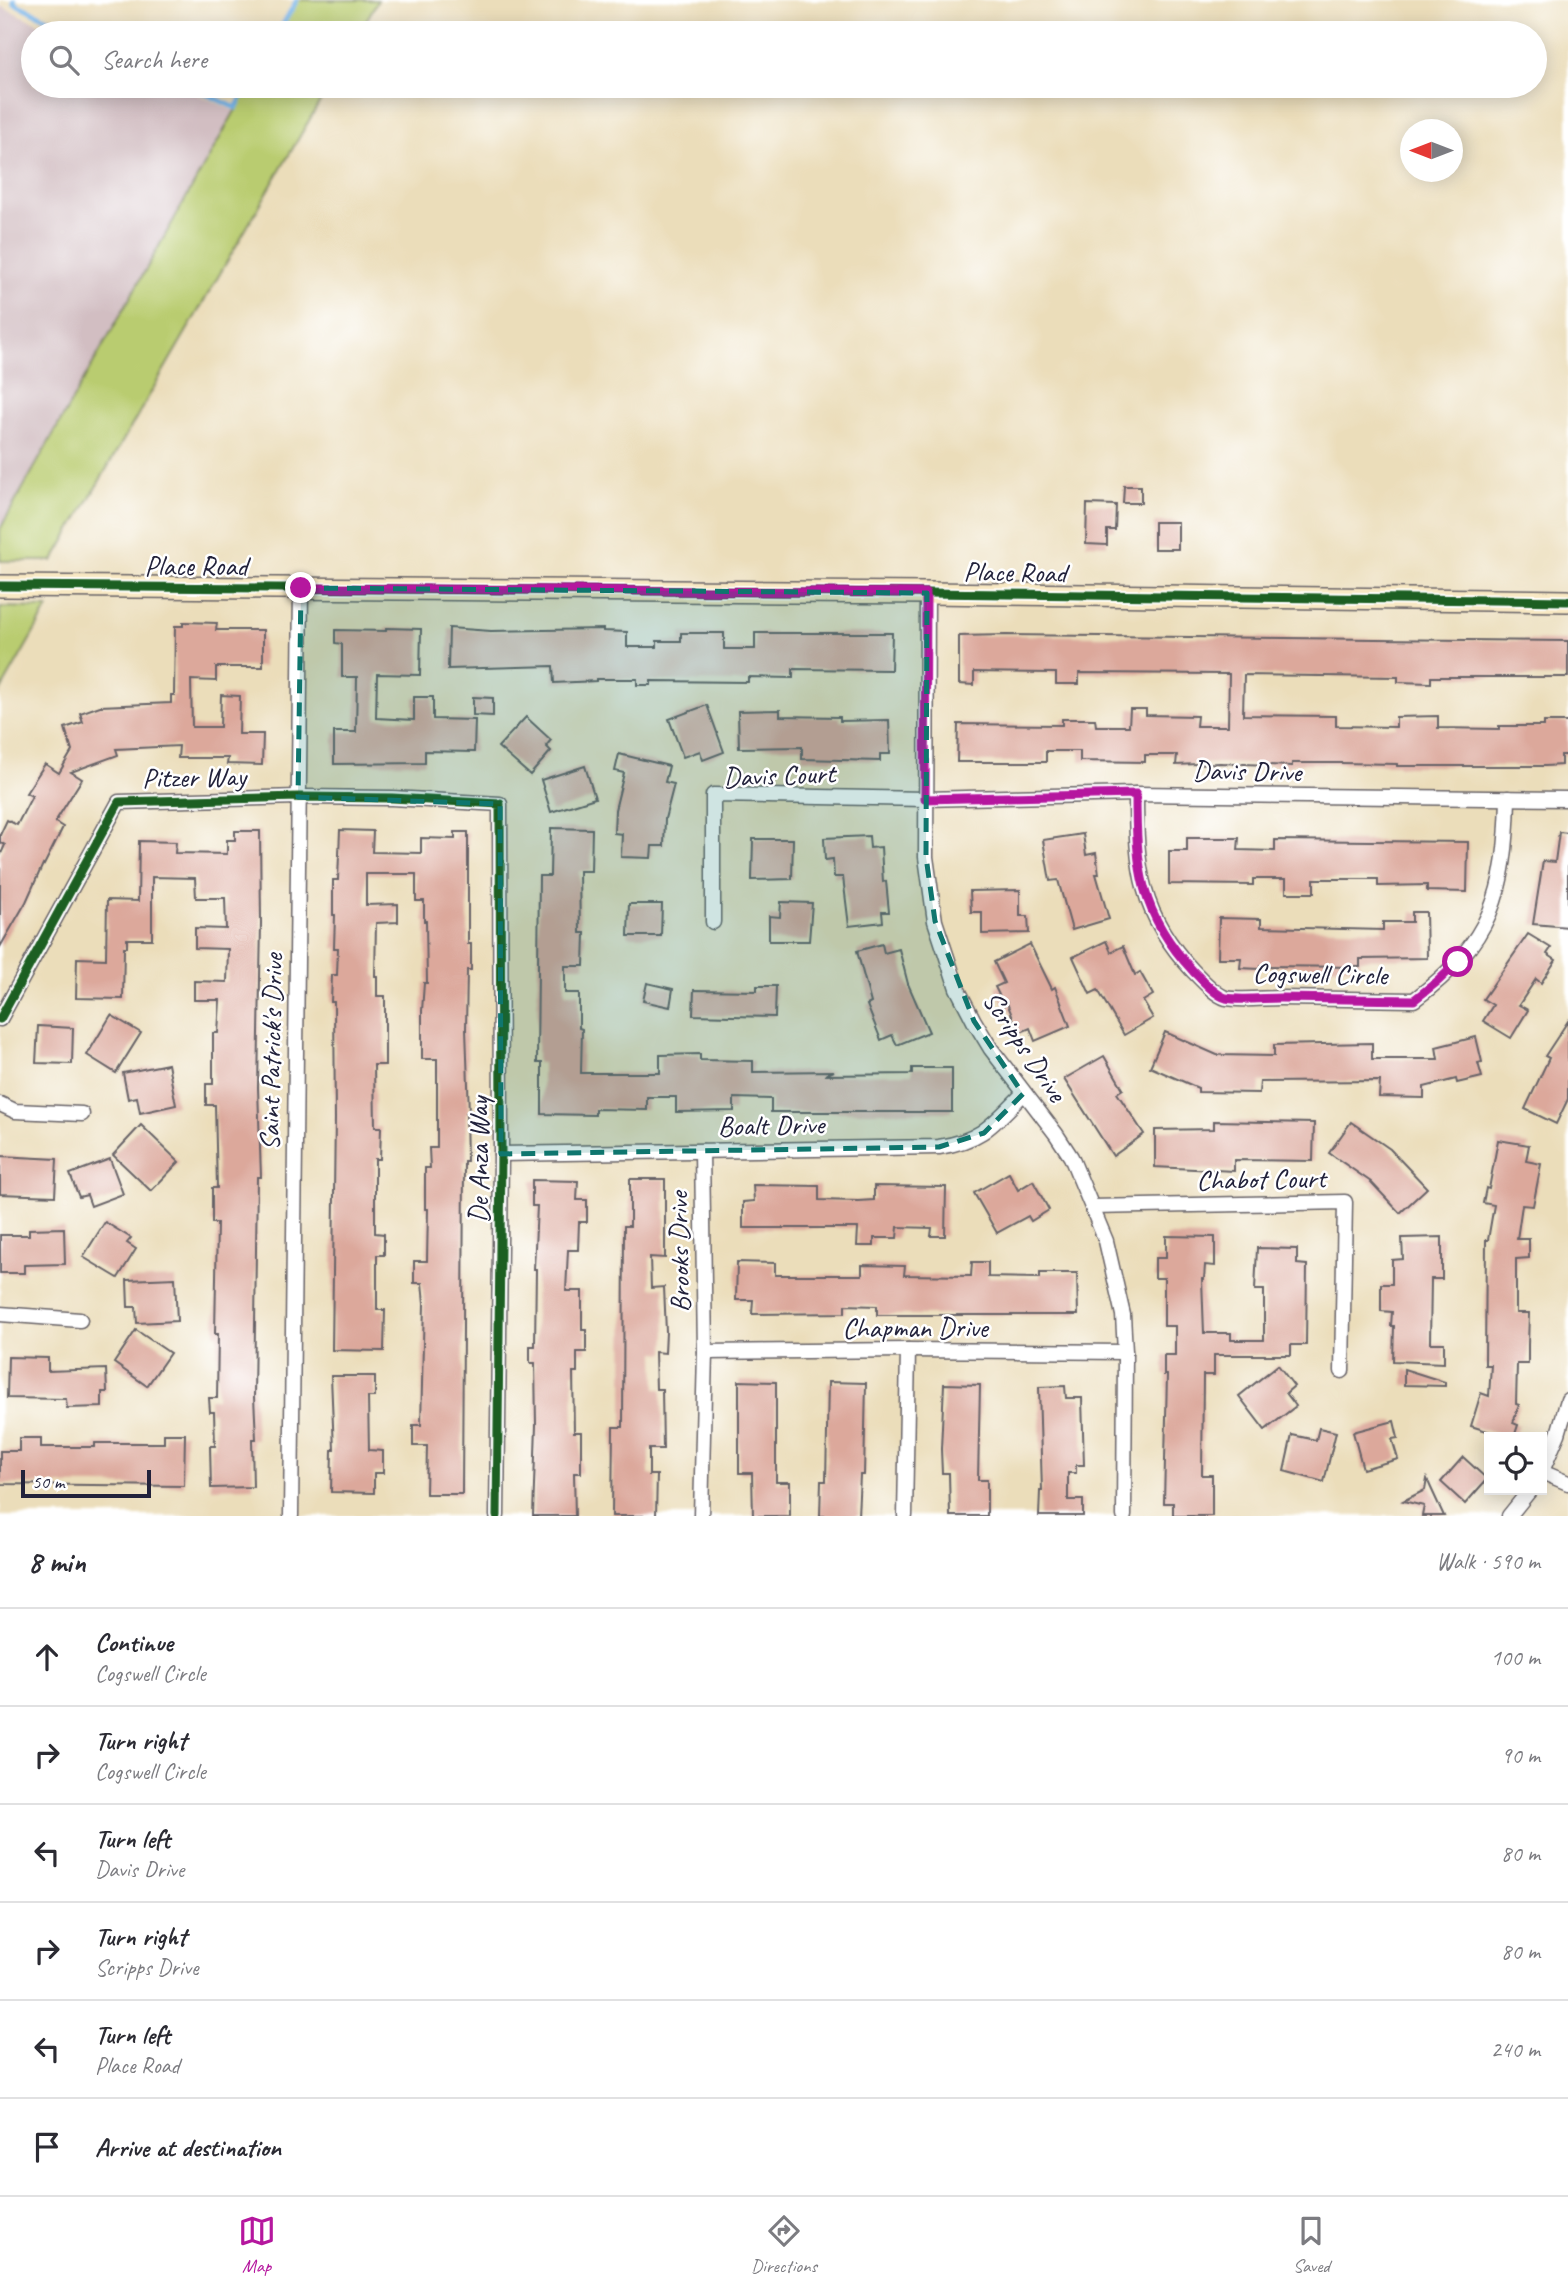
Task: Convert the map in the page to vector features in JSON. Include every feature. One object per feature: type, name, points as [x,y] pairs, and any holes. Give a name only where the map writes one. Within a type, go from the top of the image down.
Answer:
[{"type":"street","name":"Place Road","points":[[0,586],[1568,601]]},
{"type":"street","name":"Saint Patrick's Drive","points":[[291,1516],[301,588]]},
{"type":"street","name":"Scripps Drive","points":[[926,593],[925,799],[929,885],[944,953],[957,988],[991,1049],[1071,1157],[1106,1241],[1123,1315],[1124,1516]]},
{"type":"street","name":"Davis Drive","points":[[925,799],[1136,794],[1568,799]]},
{"type":"street","name":"Cogswell Circle","points":[[1136,794],[1136,847],[1141,881],[1156,920],[1178,955],[1199,978],[1225,998],[1414,1000],[1458,962],[1477,937],[1491,909],[1506,856],[1508,798]]},
{"type":"street","name":"Davis Court","points":[[713,922],[713,795],[925,799]]},
{"type":"street","name":"Pitzer Way","points":[[0,1019],[119,802],[298,797],[392,798],[500,804]]},
{"type":"street","name":"De Anza Way","points":[[497,1516],[501,1154],[500,804]]},
{"type":"street","name":"Boalt Drive","points":[[501,1154],[939,1147],[963,1143],[984,1133],[1023,1094]]},
{"type":"street","points":[[0,1104],[15,1111],[82,1114]]},
{"type":"street","name":"Brooks Drive","points":[[701,1516],[705,1352],[702,1150]]},
{"type":"street","name":"Chabot Court","points":[[1092,1207],[1345,1202],[1342,1371]]},
{"type":"street","points":[[0,1314],[80,1320]]},
{"type":"street","points":[[905,1516],[908,1350]]},
{"type":"street","name":"Chapman Drive","points":[[705,1352],[1125,1352]]},
{"type":"street","points":[[1547,1459],[1568,1400]]},
{"type":"street","points":[[1547,1473],[1568,1483]]},
{"type":"street","points":[[1509,1516],[1526,1495]]},
{"type":"highlighted area","points":[[301,588],[927,593],[926,857],[935,921],[974,1021],[1023,1094],[984,1133],[939,1147],[501,1154],[500,804],[298,797]]},
{"type":"shaded area","points":[[0,6],[33,21],[21,21],[21,98],[205,98],[235,111],[0,529]]},
{"type":"green space","points":[[297,0],[378,0],[366,21],[286,21]]},
{"type":"green space","points":[[242,98],[322,98],[53,561],[0,561],[0,529]]},
{"type":"green space","points":[[0,607],[48,608],[0,692]]},
{"type":"building","points":[[1124,486],[1141,486],[1141,503],[1123,503]]},
{"type":"building","points":[[1087,504],[1116,505],[1115,530],[1107,530],[1107,545],[1086,544]]},
{"type":"building","points":[[1154,522],[1178,522],[1178,549],[1154,549]]},
{"type":"building","points":[[183,622],[217,623],[216,630],[263,630],[263,667],[216,667],[216,681],[191,680],[192,727],[220,727],[221,695],[240,696],[239,734],[263,734],[262,765],[227,764],[228,758],[178,758],[179,746],[116,749],[118,755],[71,772],[82,779],[55,822],[63,827],[26,902],[0,947],[0,856],[5,845],[0,842],[0,835],[7,820],[17,825],[32,796],[26,793],[45,764],[59,773],[72,751],[65,728],[83,722],[80,713],[100,706],[171,703],[171,695],[174,695],[175,626],[183,626]]},
{"type":"building","points":[[386,628],[421,629],[420,675],[377,674],[376,718],[414,720],[414,697],[433,697],[433,719],[475,720],[474,752],[425,751],[425,763],[334,764],[334,732],[356,732],[357,677],[342,677],[342,644],[335,643],[335,630],[386,631]]},
{"type":"building","points":[[449,628],[491,631],[603,629],[627,632],[627,647],[657,647],[657,641],[681,641],[681,633],[724,633],[724,649],[755,649],[755,633],[892,633],[891,670],[793,669],[793,678],[748,677],[748,682],[651,681],[651,685],[637,685],[637,679],[596,679],[554,683],[553,666],[448,669]]},
{"type":"building","points":[[959,636],[1568,641],[1568,677],[1431,677],[1431,683],[1398,682],[1398,677],[1244,675],[1243,715],[1336,716],[1336,726],[1396,727],[1396,717],[1438,716],[1438,728],[1499,729],[1499,726],[1544,726],[1544,722],[1568,722],[1568,755],[1561,755],[1561,765],[1545,766],[1397,766],[1341,763],[1292,763],[1292,766],[1220,763],[1176,765],[1177,755],[1145,755],[1145,762],[1080,761],[1080,751],[1046,751],[1046,762],[957,762],[958,724],[1062,725],[1062,719],[1095,719],[1096,726],[1129,726],[1130,709],[1146,709],[1146,715],[1197,716],[1196,726],[1228,726],[1229,674],[1079,673],[1079,684],[1056,684],[1056,673],[974,672],[974,685],[959,684]]},
{"type":"building","points":[[473,697],[493,698],[493,716],[473,715]]},
{"type":"building","points":[[707,705],[724,752],[703,760],[700,751],[683,757],[669,719]]},
{"type":"building","points":[[780,710],[780,716],[840,717],[840,721],[889,720],[890,754],[880,754],[880,761],[802,759],[802,747],[739,748],[738,711]]},
{"type":"building","points":[[526,717],[551,740],[546,746],[551,751],[530,775],[498,747]]},
{"type":"building","points":[[619,754],[669,766],[665,782],[674,784],[665,819],[664,846],[652,846],[651,858],[621,857],[622,834],[614,833],[615,810],[624,773],[615,771]]},
{"type":"building","points":[[585,766],[595,798],[551,812],[541,780]]},
{"type":"building","points":[[551,828],[592,829],[591,871],[579,871],[580,933],[585,933],[584,966],[565,966],[565,993],[579,993],[581,1073],[660,1073],[660,1055],[700,1054],[700,1060],[753,1061],[753,1072],[912,1074],[912,1068],[952,1068],[952,1112],[771,1112],[771,1099],[734,1098],[734,1111],[676,1112],[676,1097],[647,1097],[647,1110],[595,1109],[595,1115],[542,1114],[542,1063],[537,1063],[539,876],[550,876]]},
{"type":"building","points":[[340,830],[373,831],[372,852],[421,853],[421,838],[455,839],[455,832],[468,832],[468,944],[471,944],[471,970],[467,970],[469,1113],[466,1113],[467,1161],[464,1161],[462,1494],[426,1494],[427,1446],[413,1446],[413,1425],[421,1425],[424,1303],[422,1283],[414,1283],[414,1261],[427,1261],[428,1209],[425,1209],[425,1168],[430,1168],[429,1148],[437,1148],[437,1059],[422,1059],[422,1011],[424,983],[427,983],[426,921],[424,901],[416,901],[416,874],[366,874],[366,905],[398,904],[398,922],[376,923],[377,996],[385,996],[385,1065],[374,1065],[375,1127],[381,1127],[380,1159],[375,1159],[375,1233],[384,1234],[384,1255],[377,1255],[377,1310],[385,1310],[384,1351],[332,1350],[335,1118],[334,1002],[331,1002],[332,975],[337,975],[338,948],[334,948],[333,880],[338,880]]},
{"type":"building","points":[[235,831],[260,831],[258,1088],[261,1177],[257,1177],[254,1397],[256,1439],[252,1439],[253,1487],[211,1488],[210,1446],[215,1446],[214,1412],[210,1412],[209,1398],[217,1398],[218,1334],[215,1334],[217,1223],[212,1223],[212,1188],[217,1188],[215,1105],[206,1105],[206,1084],[213,1084],[213,1033],[218,1033],[220,1000],[194,1000],[194,981],[227,982],[228,949],[195,948],[195,928],[226,929],[225,898],[196,898],[195,878],[152,877],[152,939],[127,939],[127,947],[124,947],[123,999],[76,998],[77,958],[106,959],[107,900],[138,901],[139,841],[176,842],[175,853],[227,854],[227,840],[235,840]]},
{"type":"building","points":[[1559,832],[1568,833],[1568,927],[1533,924],[1543,861],[1555,862]]},
{"type":"building","points":[[1083,834],[1086,855],[1096,853],[1099,874],[1096,874],[1109,919],[1072,930],[1058,880],[1050,881],[1043,840]]},
{"type":"building","points":[[869,836],[870,848],[881,847],[883,882],[886,881],[889,912],[882,912],[883,922],[849,926],[843,877],[834,877],[833,859],[825,860],[824,838]]},
{"type":"building","points":[[1187,838],[1239,838],[1238,850],[1275,851],[1275,840],[1468,842],[1467,892],[1427,891],[1427,885],[1378,886],[1378,879],[1314,879],[1314,893],[1286,893],[1286,879],[1253,879],[1253,885],[1169,884],[1169,851],[1187,851]]},
{"type":"building","points":[[753,839],[793,839],[792,879],[752,880]]},
{"type":"building","points":[[1020,890],[1020,916],[1028,916],[1029,933],[982,934],[982,912],[971,912],[970,891]]},
{"type":"building","points":[[781,902],[812,903],[809,941],[769,941],[769,916],[780,917]]},
{"type":"building","points":[[629,904],[662,904],[661,936],[628,936]]},
{"type":"building","points":[[1412,912],[1426,912],[1427,958],[1360,959],[1360,967],[1260,966],[1260,969],[1240,968],[1241,958],[1218,958],[1219,918],[1261,919],[1261,927],[1383,930],[1383,922],[1412,922]]},
{"type":"building","points":[[1528,934],[1551,948],[1547,954],[1556,960],[1541,983],[1536,979],[1519,1005],[1528,1010],[1511,1038],[1483,1021],[1493,1005],[1483,999]]},
{"type":"building","points":[[1106,941],[1111,952],[1123,946],[1135,975],[1140,972],[1153,995],[1143,1001],[1153,1018],[1124,1035],[1098,990],[1090,994],[1073,957]]},
{"type":"building","points":[[882,944],[884,953],[899,949],[908,984],[929,1032],[897,1045],[892,1035],[881,1040],[867,1005],[871,1003],[857,951]]},
{"type":"building","points":[[1030,944],[1052,989],[1055,987],[1070,1026],[1035,1041],[1030,1028],[1019,1033],[1007,1003],[1004,1005],[995,987],[1004,983],[994,962]]},
{"type":"building","points":[[647,983],[673,989],[670,1007],[643,1001]]},
{"type":"building","points":[[757,986],[776,986],[775,1017],[693,1015],[694,990],[757,991]]},
{"type":"building","points":[[111,1015],[141,1033],[116,1073],[87,1055]]},
{"type":"building","points":[[1568,1021],[1568,1099],[1556,1124],[1525,1109],[1549,1058],[1545,1056]]},
{"type":"building","points":[[38,1026],[73,1028],[72,1064],[36,1063]]},
{"type":"building","points":[[1165,1032],[1217,1055],[1274,1056],[1274,1045],[1372,1043],[1372,1059],[1438,1059],[1436,1047],[1476,1037],[1482,1062],[1478,1063],[1482,1077],[1457,1083],[1456,1079],[1424,1087],[1424,1098],[1379,1097],[1380,1081],[1260,1082],[1259,1093],[1198,1092],[1198,1088],[1150,1067]]},
{"type":"building","points":[[1104,1056],[1123,1089],[1117,1093],[1144,1134],[1113,1156],[1064,1079]]},
{"type":"building","points":[[168,1064],[176,1105],[140,1113],[137,1097],[128,1099],[123,1073]]},
{"type":"building","points":[[1214,1121],[1314,1123],[1313,1161],[1234,1160],[1234,1171],[1155,1167],[1155,1130],[1214,1129]]},
{"type":"building","points":[[1351,1122],[1390,1149],[1427,1188],[1400,1213],[1371,1182],[1329,1153]]},
{"type":"building","points":[[141,1125],[179,1162],[151,1191],[113,1155]]},
{"type":"building","points":[[1498,1140],[1529,1145],[1526,1161],[1541,1164],[1533,1206],[1522,1205],[1517,1239],[1529,1239],[1529,1258],[1516,1259],[1516,1313],[1529,1313],[1528,1364],[1517,1364],[1516,1404],[1519,1405],[1513,1423],[1518,1425],[1516,1432],[1490,1432],[1471,1426],[1481,1393],[1489,1396],[1491,1365],[1485,1365],[1486,1240],[1494,1205],[1483,1203],[1486,1188],[1489,1189]]},
{"type":"building","points":[[0,1156],[57,1159],[55,1196],[0,1194]]},
{"type":"building","points":[[110,1159],[123,1194],[91,1206],[87,1195],[79,1197],[70,1174]]},
{"type":"building","points":[[1009,1173],[1018,1190],[1033,1181],[1049,1210],[1031,1221],[1028,1216],[997,1233],[974,1193]]},
{"type":"building","points":[[630,1179],[665,1179],[665,1258],[650,1257],[651,1288],[664,1287],[666,1332],[665,1353],[655,1352],[656,1389],[662,1389],[663,1449],[649,1449],[649,1475],[657,1475],[656,1516],[612,1516],[613,1427],[623,1427],[624,1226],[630,1226]]},
{"type":"building","points":[[532,1180],[578,1181],[577,1200],[587,1200],[587,1222],[579,1222],[578,1250],[568,1250],[566,1291],[582,1291],[582,1330],[586,1330],[586,1352],[577,1352],[577,1372],[573,1372],[574,1432],[581,1432],[581,1473],[574,1473],[575,1516],[533,1516],[535,1363],[530,1363],[530,1346],[535,1346],[537,1206],[532,1206]]},
{"type":"building","points":[[753,1185],[819,1186],[819,1200],[858,1201],[874,1200],[874,1186],[946,1187],[945,1236],[931,1236],[932,1228],[898,1227],[897,1238],[874,1238],[874,1246],[857,1246],[858,1228],[743,1228],[743,1202],[754,1201]]},
{"type":"building","points":[[105,1222],[131,1238],[127,1243],[136,1249],[118,1278],[83,1257]]},
{"type":"building","points":[[64,1228],[65,1264],[24,1265],[24,1273],[0,1273],[0,1235],[29,1235],[29,1229]]},
{"type":"building","points":[[1166,1236],[1215,1237],[1215,1266],[1205,1265],[1202,1279],[1204,1333],[1231,1333],[1231,1340],[1264,1340],[1264,1290],[1255,1290],[1257,1248],[1297,1249],[1297,1264],[1307,1265],[1306,1345],[1291,1345],[1291,1355],[1214,1355],[1214,1375],[1203,1375],[1202,1475],[1212,1475],[1212,1516],[1173,1516],[1173,1503],[1164,1503],[1167,1375],[1164,1375],[1164,1355],[1175,1355],[1175,1326],[1164,1326],[1164,1278],[1155,1278],[1155,1258],[1166,1258]]},
{"type":"building","points":[[1442,1237],[1442,1279],[1431,1279],[1430,1343],[1444,1343],[1444,1363],[1393,1361],[1392,1312],[1381,1311],[1381,1284],[1392,1284],[1392,1260],[1403,1259],[1402,1238]]},
{"type":"building","points":[[737,1262],[775,1263],[775,1275],[862,1275],[862,1265],[905,1266],[904,1275],[971,1276],[972,1262],[988,1262],[988,1277],[1040,1278],[1040,1273],[1077,1273],[1078,1315],[877,1315],[877,1306],[845,1305],[845,1313],[752,1314],[753,1300],[736,1300]]},
{"type":"building","points":[[175,1278],[177,1321],[137,1323],[136,1307],[128,1307],[127,1280]]},
{"type":"building","points":[[136,1330],[170,1353],[147,1386],[114,1363]]},
{"type":"building","points":[[8,1357],[48,1358],[48,1371],[106,1369],[107,1392],[102,1392],[102,1407],[67,1408],[66,1399],[7,1398]]},
{"type":"building","points":[[1278,1365],[1294,1386],[1286,1393],[1296,1406],[1265,1430],[1239,1396]]},
{"type":"building","points":[[1404,1369],[1445,1382],[1445,1386],[1404,1385]]},
{"type":"building","points":[[331,1376],[375,1376],[375,1397],[368,1397],[369,1450],[383,1451],[383,1473],[374,1473],[374,1493],[331,1492],[334,1450]]},
{"type":"building","points":[[739,1381],[776,1382],[776,1482],[790,1482],[790,1516],[753,1516],[752,1473],[739,1473]]},
{"type":"building","points":[[828,1382],[866,1383],[864,1475],[860,1475],[858,1516],[820,1516],[821,1481],[826,1481]]},
{"type":"building","points":[[944,1384],[980,1385],[978,1480],[987,1480],[987,1516],[950,1516],[949,1473],[942,1473]]},
{"type":"building","points":[[1065,1386],[1066,1398],[1082,1398],[1084,1465],[1076,1465],[1076,1473],[1068,1473],[1068,1500],[1083,1500],[1083,1516],[1039,1516],[1042,1491],[1039,1387]]},
{"type":"building","points":[[1394,1421],[1398,1438],[1392,1439],[1398,1459],[1363,1469],[1353,1432]]},
{"type":"building","points":[[1319,1428],[1336,1432],[1324,1482],[1284,1471],[1292,1435],[1316,1440]]},
{"type":"building","points":[[164,1434],[185,1434],[184,1486],[0,1484],[0,1451],[19,1451],[19,1438],[41,1438],[41,1447],[95,1447],[95,1443],[164,1443]]},
{"type":"building","points":[[1463,1457],[1484,1476],[1484,1482],[1465,1504],[1441,1482]]},
{"type":"building","points":[[1427,1479],[1444,1516],[1422,1516],[1424,1506],[1403,1501],[1425,1490]]},
{"type":"waterway","points":[[14,0],[14,3],[52,21]]},
{"type":"waterway","points":[[285,21],[297,0]]},
{"type":"waterway","points":[[215,98],[236,108],[241,98]]},
{"type":"cycle path","points":[[0,586],[1568,601]]},
{"type":"cycle path","points":[[0,1019],[119,802],[298,797],[392,798],[500,804],[501,1154],[497,1516]]},
{"type":"route","points":[[301,588],[926,593],[925,799],[1136,794],[1136,847],[1141,881],[1150,907],[1162,932],[1178,955],[1199,978],[1225,998],[1414,1000],[1458,962]]}]
